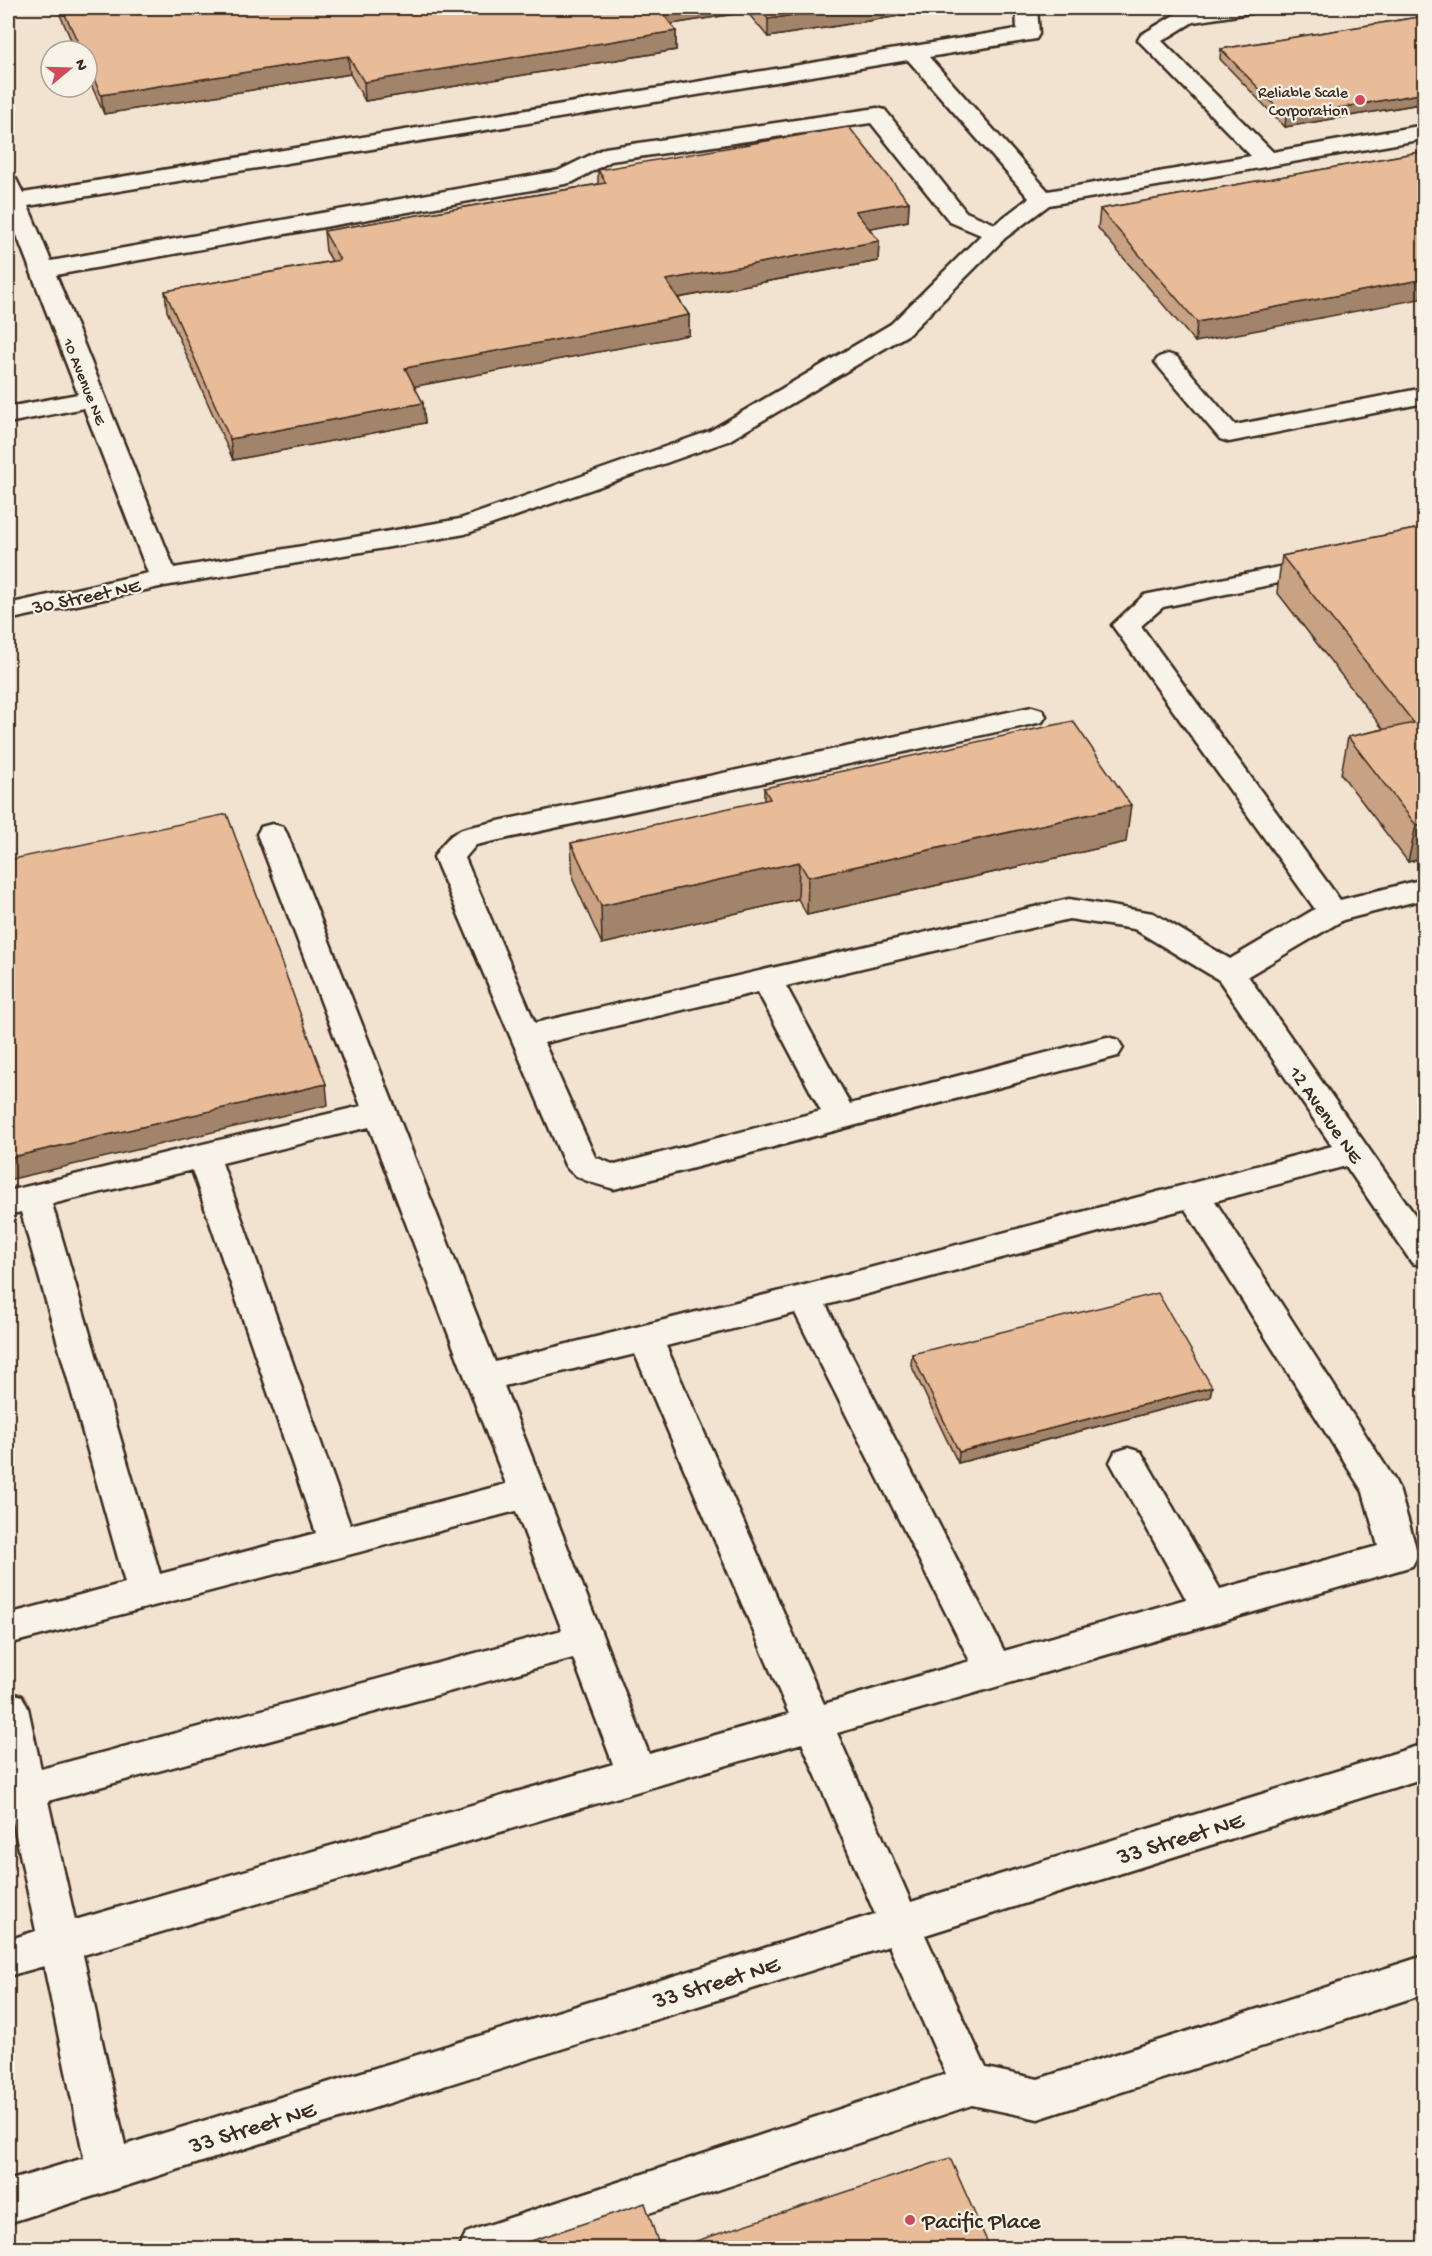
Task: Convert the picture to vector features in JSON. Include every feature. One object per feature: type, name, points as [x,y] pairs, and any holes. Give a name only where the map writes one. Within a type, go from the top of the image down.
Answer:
[{"type":"street","points":[[11,192],[1028,34],[1026,8]]},
{"type":"street","points":[[1244,8],[1187,16],[1149,40],[1268,160]]},
{"type":"street","points":[[913,52],[1042,199],[1425,132]]},
{"type":"street","points":[[41,270],[565,177],[605,155],[877,115],[958,217],[997,233]]},
{"type":"street","name":"10 Avenue NE","points":[[11,192],[164,578]]},
{"type":"street","name":"30 Street NE","points":[[8,612],[164,578],[465,526],[719,436],[900,329],[997,233],[1042,199]]},
{"type":"street","points":[[1168,362],[1228,434],[1425,396]]},
{"type":"street","points":[[8,415],[93,399]]},
{"type":"street","points":[[1333,912],[1126,625],[1154,601],[1346,561]]},
{"type":"street","points":[[1032,716],[466,838],[449,857],[582,1165],[614,1177],[1107,1048]]},
{"type":"street","points":[[272,834],[637,1774]]},
{"type":"street","points":[[525,1036],[1069,909],[1142,920],[1230,973],[1333,912],[1425,889]]},
{"type":"street","name":"12 Avenue NE","points":[[1230,973],[1425,1254]]},
{"type":"street","points":[[767,979],[841,1116]]},
{"type":"street","points":[[147,1593],[20,1199],[380,1113]]},
{"type":"street","points":[[484,1378],[805,1298],[1353,1152]]},
{"type":"street","points":[[203,1155],[338,1543]]},
{"type":"street","points":[[8,1958],[995,1672],[1210,1606],[1399,1555],[1381,1489],[1193,1195]]},
{"type":"street","points":[[805,1298],[995,1672]]},
{"type":"street","points":[[645,1337],[812,1724],[972,2085]]},
{"type":"street","points":[[1128,1462],[1210,1606]]},
{"type":"street","points":[[8,1629],[528,1493]]},
{"type":"street","points":[[22,1809],[586,1640]]},
{"type":"street","points":[[8,1708],[22,1809],[59,1942],[109,2170]]},
{"type":"street","name":"33 Street NE","points":[[8,2202],[1425,1761]]},
{"type":"street","points":[[482,2248],[972,2085],[1038,2099],[1425,1975]]},
{"type":"shaded area","points":[[8,8],[1424,8],[1424,2248],[8,2248]]},
{"type":"building","points":[[62,8],[659,8],[676,31],[364,82],[348,56],[101,95],[99,90],[99,39],[76,39]]},
{"type":"building","points":[[759,8],[836,8],[768,19]]},
{"type":"building","points":[[1425,16],[1425,93],[1286,117],[1221,49]]},
{"type":"building","points":[[849,127],[909,202],[855,211],[879,241],[666,280],[689,315],[405,368],[423,403],[230,439],[165,291],[340,260],[324,231],[606,183],[598,170]]},
{"type":"building","points":[[1425,151],[1425,279],[1197,322],[1100,209]]},
{"type":"building","points":[[1425,527],[1425,823],[1416,825],[1348,737],[1414,723],[1282,556]]},
{"type":"building","points":[[1073,721],[1131,805],[808,877],[799,862],[601,906],[571,843],[770,799],[764,788]]},
{"type":"building","points":[[227,814],[326,1084],[8,1158],[8,860]]},
{"type":"building","points":[[1158,1293],[1212,1387],[959,1452],[912,1354]]},
{"type":"building","points":[[950,2158],[990,2248],[675,2248]]},
{"type":"building","points":[[645,2203],[660,2248],[510,2248]]},
{"type":"place","name":"Reliable Scale Corporation","points":[[1360,100]]},
{"type":"place","name":"Pacific Place","points":[[910,2220]]}]
